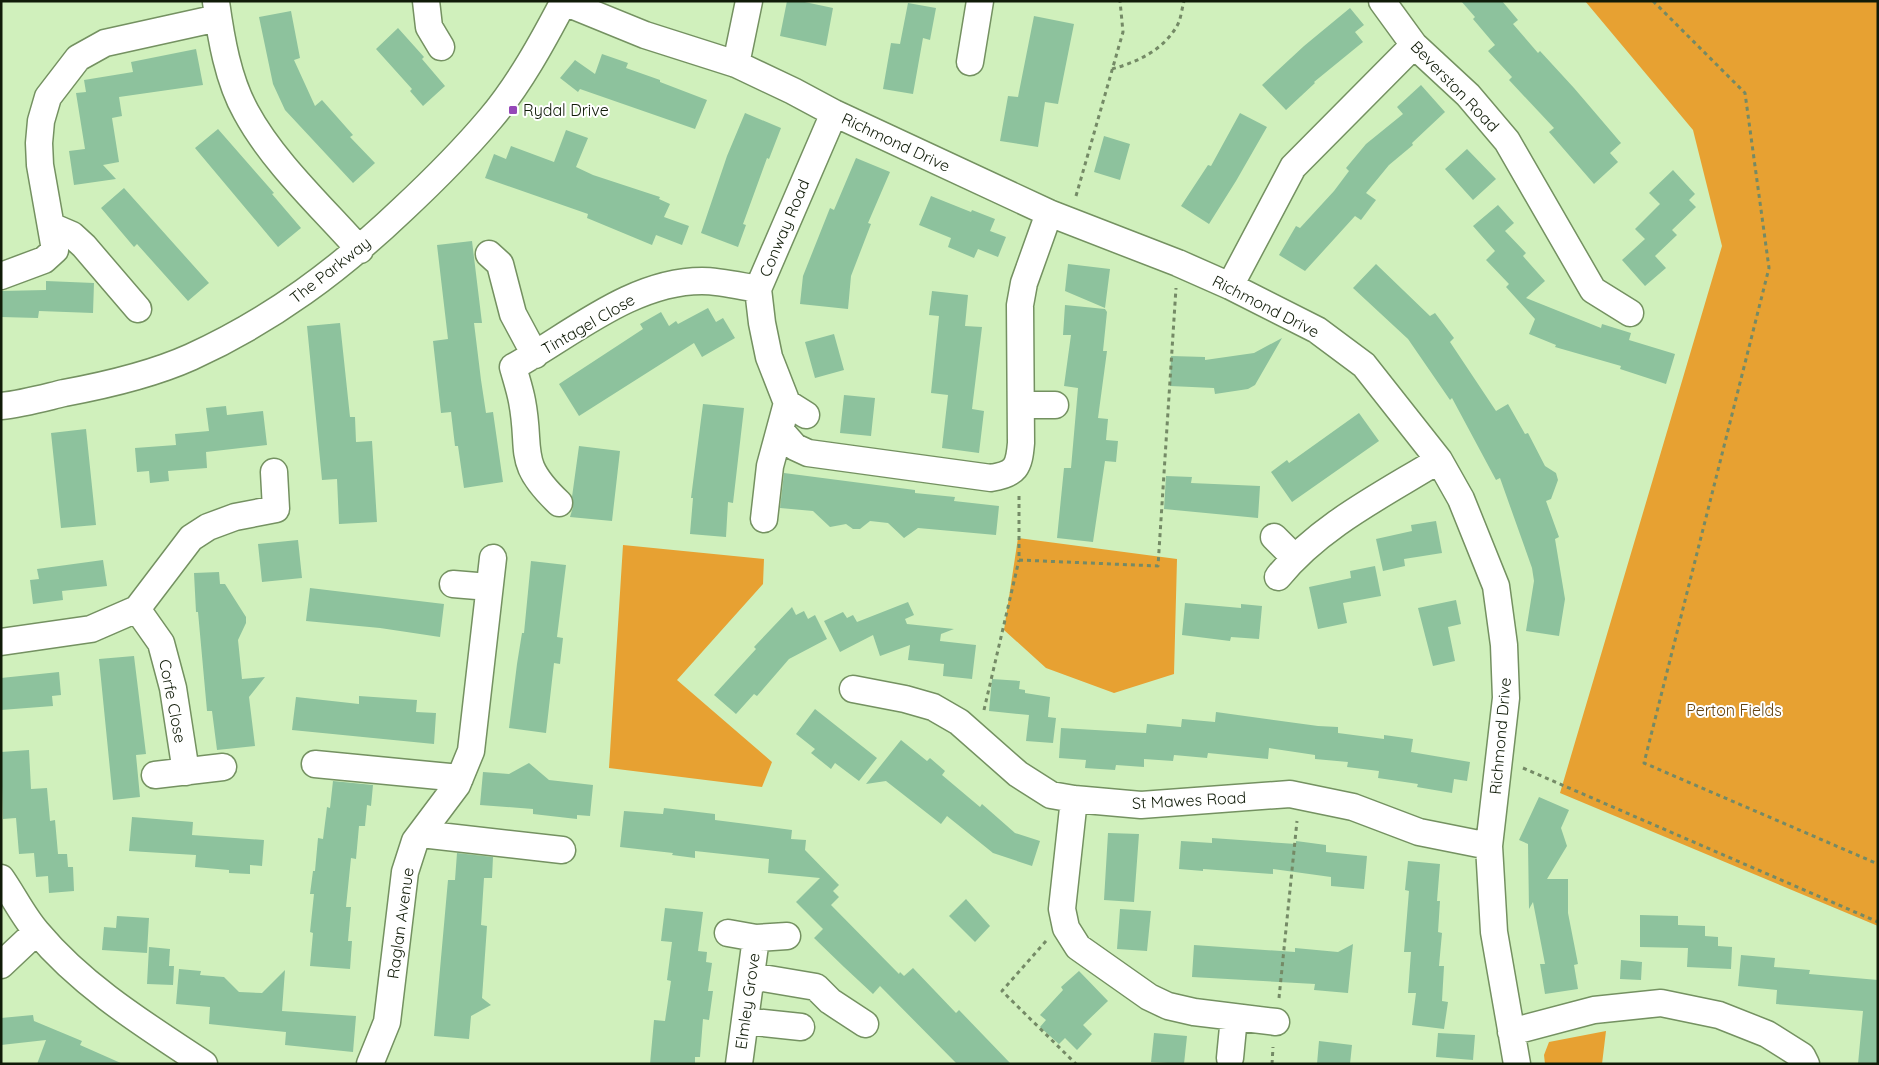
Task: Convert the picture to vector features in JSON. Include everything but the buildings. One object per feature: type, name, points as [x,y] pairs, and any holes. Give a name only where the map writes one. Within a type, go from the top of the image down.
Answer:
[{"type":"street","points":[[426,1],[427,20],[441,47]]},
{"type":"street","points":[[736,64],[749,1]]},
{"type":"street","points":[[970,62],[980,1]]},
{"type":"street","name":"Beverston Road","points":[[1382,1],[1414,45],[1468,95],[1507,141],[1593,290],[1630,313]]},
{"type":"street","name":"Richmond Drive","points":[[564,2],[645,35],[736,64],[793,90],[834,113],[1059,217],[1178,263],[1230,286],[1317,330],[1364,365],[1439,460],[1461,499],[1496,586],[1504,645],[1506,698],[1489,846],[1494,932],[1517,1064]]},
{"type":"street","name":"The Parkway","points":[[1,406],[99,386],[151,372],[191,357],[282,307],[322,281],[360,250],[453,161],[492,118],[526,68],[564,2]]},
{"type":"street","points":[[1,276],[44,260],[53,238],[40,165],[39,143],[41,121],[48,97],[63,76],[78,58],[105,43],[217,10],[238,93],[254,126],[293,174],[360,250]]},
{"type":"street","points":[[1230,286],[1292,167],[1414,45]]},
{"type":"street","name":"Conway Road","points":[[764,520],[770,466],[781,431],[796,409],[769,357],[758,289],[834,113]]},
{"type":"street","points":[[781,431],[795,447],[808,453],[991,478],[1012,472],[1021,453],[1020,304],[1024,283],[1059,217]]},
{"type":"street","points":[[53,238],[72,235],[84,246],[138,309]]},
{"type":"street","name":"Tintagel Close","points":[[489,254],[500,264],[513,314],[535,355]]},
{"type":"street","name":"Tintagel Close","points":[[559,503],[543,487],[528,464],[525,452],[522,400],[513,367],[625,300],[659,286],[702,281],[758,289]]},
{"type":"street","points":[[1022,405],[1055,405]]},
{"type":"street","points":[[1278,577],[1294,557],[1345,518],[1439,460]]},
{"type":"street","points":[[1,642],[91,628],[136,609],[191,538],[208,527],[235,517],[276,509],[274,472]]},
{"type":"street","points":[[1274,537],[1294,557]]},
{"type":"street","name":"Raglan Avenue","points":[[370,1064],[387,1022],[405,872],[415,841],[442,808],[460,778],[471,751],[492,558]]},
{"type":"street","points":[[453,584],[489,587]]},
{"type":"street","name":"Corfe Close","points":[[136,609],[161,643],[173,688],[186,772]]},
{"type":"street","name":"St Mawes Road","points":[[854,689],[905,699],[933,707],[959,722],[1018,774],[1051,795],[1141,805],[1290,794],[1354,807],[1419,832],[1489,846]]},
{"type":"street","points":[[315,764],[460,778]]},
{"type":"street","points":[[155,775],[223,767]]},
{"type":"street","points":[[1074,799],[1062,910],[1066,928],[1078,947],[1149,997],[1168,1006],[1234,1018],[1276,1022]]},
{"type":"street","points":[[421,834],[562,850]]},
{"type":"street","points":[[1,878],[36,932],[75,970],[123,1011],[204,1064]]},
{"type":"street","points":[[1,965],[36,932]]},
{"type":"street","name":"Elmley Grove","points":[[728,933],[756,938],[788,936]]},
{"type":"street","name":"Elmley Grove","points":[[739,1064],[756,938]]},
{"type":"street","points":[[751,976],[816,988],[830,1001],[865,1024]]},
{"type":"street","points":[[1511,1032],[1594,1010],[1661,1003],[1719,1015],[1767,1034],[1802,1056],[1806,1064]]},
{"type":"street","points":[[1230,1058],[1234,1018]]},
{"type":"street","points":[[745,1021],[801,1027]]},
{"type":"path","points":[[1059,217],[1112,69],[1123,32],[1120,1]]},
{"type":"path","points":[[1112,69],[1132,64],[1160,48],[1178,24],[1184,1]]},
{"type":"path","points":[[1653,1],[1745,93],[1769,268],[1644,763],[1878,864]]},
{"type":"path","points":[[1020,560],[1158,566],[1178,263]]},
{"type":"path","points":[[977,738],[1020,560],[1021,453]]},
{"type":"path","points":[[1500,758],[1878,922]]},
{"type":"path","points":[[1272,1064],[1300,796]]},
{"type":"path","points":[[1064,919],[1002,991],[1076,1064]]},
{"type":"green space","name":"Perton Fields","points":[[1585,1],[1878,1],[1878,926],[1560,793],[1722,246],[1693,130]]},
{"type":"green space","points":[[1018,538],[1177,559],[1174,674],[1114,693],[1046,668],[1004,630]]},
{"type":"green space","points":[[623,545],[764,559],[763,584],[677,680],[772,762],[762,787],[609,768]]},
{"type":"green space","points":[[1606,1031],[1602,1064],[1545,1064],[1544,1055],[1549,1042]]},
{"type":"place","name":"Rydal Drive","points":[[513,110]]}]
